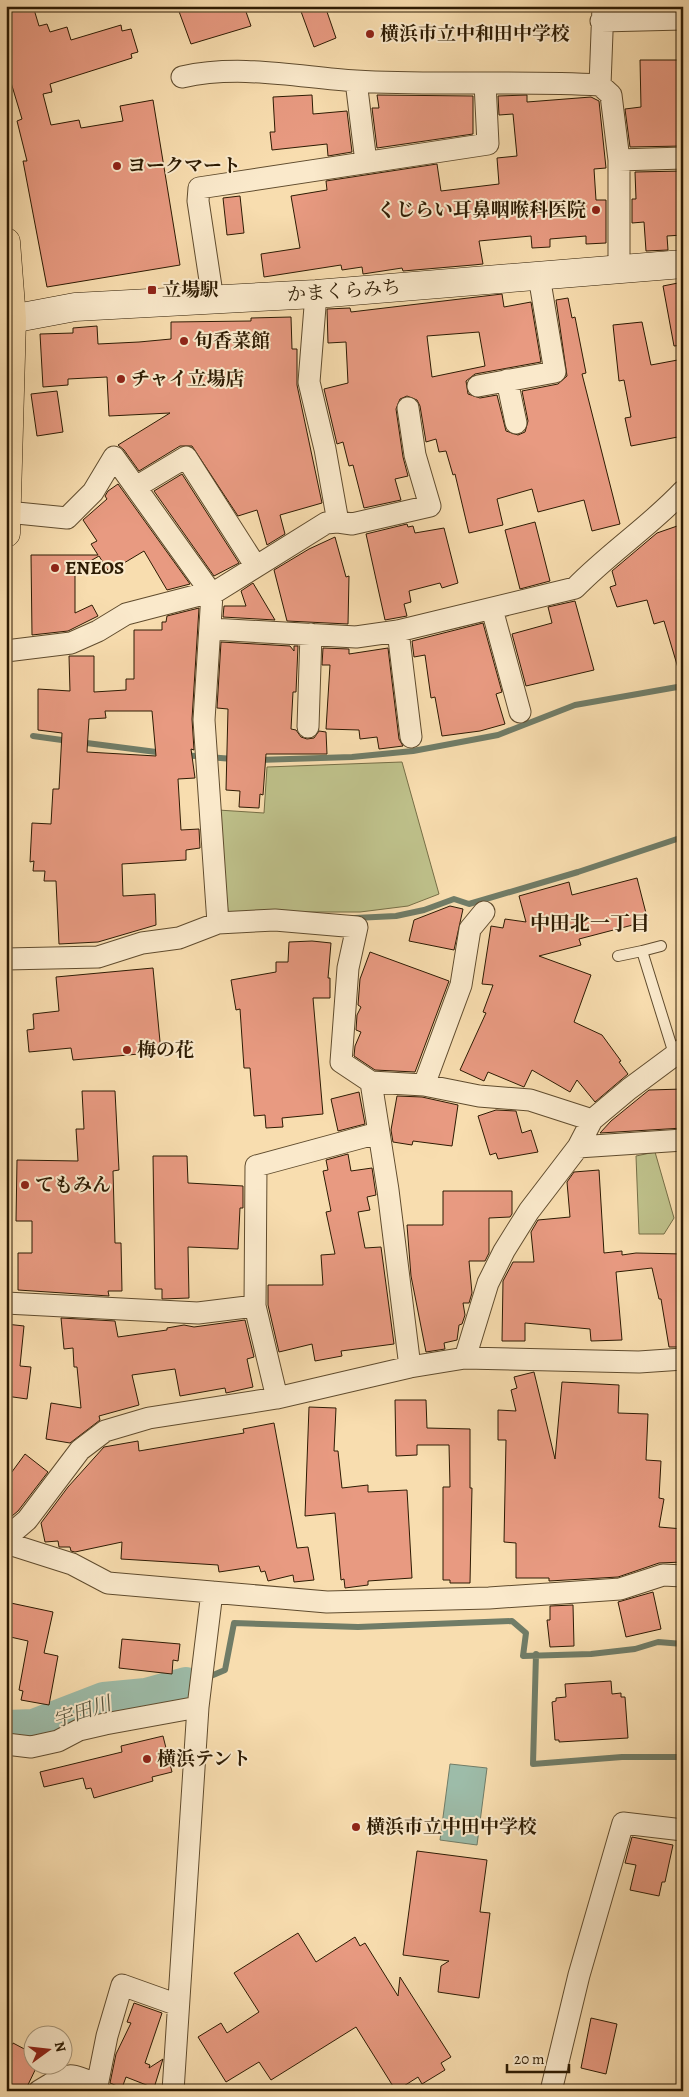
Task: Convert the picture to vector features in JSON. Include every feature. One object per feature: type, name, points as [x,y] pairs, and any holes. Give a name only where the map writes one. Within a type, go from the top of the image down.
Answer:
[{"type":"main road","points":[[6,242],[9,320],[7,522]]},
{"type":"main road","name":"かまくらみち","points":[[9,320],[74,307],[316,294],[683,264]]},
{"type":"street","points":[[600,85],[602,14],[683,19]]},
{"type":"street","points":[[182,77],[209,71],[266,71],[356,81],[557,82],[600,85],[611,95],[619,160],[619,270]]},
{"type":"street","points":[[356,81],[366,162]]},
{"type":"street","points":[[213,300],[198,200],[199,188],[488,144],[485,83]]},
{"type":"street","points":[[619,160],[683,158]]},
{"type":"street","points":[[478,386],[555,372],[539,276]]},
{"type":"street","points":[[316,294],[309,382],[325,449],[338,522]]},
{"type":"street","points":[[507,380],[516,423]]},
{"type":"street","points":[[6,652],[71,643],[98,631],[126,614],[203,594],[212,594],[255,565],[326,523],[352,524],[430,506],[415,455],[408,408]]},
{"type":"street","points":[[7,522],[67,518],[93,492],[114,457],[212,594],[204,720],[218,923]]},
{"type":"street","points":[[136,487],[186,457],[255,565]]},
{"type":"street","points":[[211,629],[356,636],[398,631],[575,588],[594,568],[670,505],[683,491]]},
{"type":"street","points":[[492,609],[520,712]]},
{"type":"street","points":[[398,631],[411,737]]},
{"type":"street","points":[[308,727],[311,634]]},
{"type":"street","points":[[424,1085],[461,986],[470,929],[484,912]]},
{"type":"street","points":[[6,959],[98,957],[142,943],[179,938],[218,923],[275,920],[357,927],[348,968],[341,1062],[370,1082],[424,1085],[479,1096],[530,1100],[592,1120]]},
{"type":"street","points":[[465,1358],[488,1283],[504,1252],[529,1211],[578,1147],[592,1120],[679,1052]]},
{"type":"street","points":[[370,1082],[388,1190],[395,1262],[410,1367]]},
{"type":"street","points":[[277,1398],[255,1306],[256,1166],[378,1133]]},
{"type":"street","points":[[578,1147],[683,1140]]},
{"type":"street","points":[[6,1303],[198,1314],[255,1306]]},
{"type":"street","points":[[6,1538],[27,1520],[80,1450],[105,1431],[149,1418],[277,1398],[410,1367],[465,1358],[639,1362],[683,1359]]},
{"type":"street","points":[[6,1543],[72,1564],[108,1583],[327,1602],[489,1598],[620,1589],[663,1575],[683,1576]]},
{"type":"street","points":[[173,2091],[198,1707],[212,1592]]},
{"type":"street","points":[[6,1744],[31,1747],[58,1741],[79,1730],[198,1707]]},
{"type":"street","points":[[552,2091],[579,1975],[623,1823],[683,1830]]},
{"type":"street","points":[[38,2091],[68,2074],[77,2074],[99,2088],[106,2036],[122,1985],[178,2005]]},
{"type":"lane","points":[[618,956],[642,952],[661,946]]},
{"type":"lane","points":[[642,952],[679,1052]]},
{"type":"green space","points":[[402,762],[439,894],[408,906],[360,912],[228,912],[218,810],[264,813],[267,767]]},
{"type":"green space","points":[[655,1152],[674,1218],[664,1234],[639,1234],[636,1156]]},
{"type":"shaded area","points":[[450,1764],[487,1768],[477,1845],[440,1840]]},
{"type":"building","name":"ヨークマート","points":[[6,6],[33,6],[39,26],[47,24],[50,32],[67,27],[71,40],[121,25],[122,31],[131,29],[138,52],[131,54],[132,58],[50,84],[52,92],[43,94],[51,125],[79,120],[81,128],[123,121],[120,106],[153,100],[180,265],[47,287],[23,161],[27,161],[17,121],[22,119],[6,66]]},
{"type":"building","points":[[177,6],[244,6],[251,26],[191,44]]},
{"type":"building","points":[[299,6],[325,6],[336,38],[314,47]]},
{"type":"building","points":[[640,60],[683,60],[683,146],[630,147],[625,109],[641,107]]},
{"type":"building","points":[[312,95],[313,114],[347,111],[352,152],[328,156],[327,144],[272,150],[270,132],[275,132],[273,97]]},
{"type":"building","points":[[377,95],[473,96],[473,134],[377,148],[372,108],[379,108]]},
{"type":"building","points":[[527,95],[527,102],[591,97],[599,101],[606,168],[594,169],[596,200],[606,200],[606,243],[586,244],[586,236],[550,239],[550,247],[532,248],[531,236],[479,241],[483,264],[403,271],[402,268],[363,274],[362,267],[342,270],[341,265],[264,277],[261,254],[300,248],[291,196],[327,190],[326,181],[437,164],[441,191],[499,184],[497,158],[517,156],[513,114],[499,115],[498,96]]},
{"type":"building","points":[[683,171],[683,235],[667,236],[668,250],[646,251],[644,222],[632,223],[632,199],[636,199],[635,172]]},
{"type":"building","points":[[240,196],[244,233],[227,235],[223,198]]},
{"type":"building","points":[[683,282],[683,345],[674,346],[663,286]]},
{"type":"building","points":[[502,294],[504,307],[531,302],[541,362],[475,374],[466,381],[468,394],[480,398],[497,395],[506,431],[518,435],[525,432],[528,421],[522,391],[558,384],[567,376],[556,300],[568,298],[572,318],[575,317],[586,373],[582,374],[620,524],[592,531],[584,500],[538,512],[532,489],[497,499],[503,525],[469,533],[455,474],[453,475],[446,451],[439,452],[436,439],[426,442],[420,406],[417,400],[407,396],[400,399],[396,409],[403,457],[408,476],[395,479],[401,500],[364,508],[353,465],[349,466],[343,442],[337,444],[324,389],[348,383],[346,342],[328,343],[327,309],[350,308],[351,312]],"holes":[[[479,332],[485,366],[432,377],[427,336]]]},
{"type":"building","points":[[291,317],[292,349],[297,349],[297,385],[322,503],[280,515],[285,534],[267,545],[257,510],[238,516],[192,446],[180,446],[139,471],[124,450],[118,445],[170,413],[109,416],[107,377],[68,379],[68,385],[43,387],[40,334],[73,333],[73,328],[97,326],[98,344],[139,342],[171,339],[171,322],[251,321],[251,318]]},
{"type":"building","points":[[642,322],[651,365],[683,359],[683,436],[631,446],[625,418],[631,417],[624,380],[619,381],[613,325]]},
{"type":"building","points":[[57,391],[63,432],[37,436],[31,394]]},
{"type":"building","points":[[182,474],[239,563],[214,576],[154,491]]},
{"type":"building","points":[[118,484],[190,584],[167,590],[144,551],[109,572],[99,556],[75,570],[75,613],[92,605],[98,616],[68,631],[32,635],[31,555],[98,555],[91,544],[97,541],[83,520],[107,499],[105,496],[108,491]]},
{"type":"building","points":[[535,522],[550,581],[520,589],[505,530]]},
{"type":"building","points":[[407,524],[408,527],[413,526],[415,533],[444,528],[458,583],[442,588],[440,583],[409,591],[411,602],[404,604],[407,616],[385,620],[366,534]]},
{"type":"building","points":[[683,524],[683,668],[678,668],[664,621],[654,624],[647,600],[617,607],[610,587],[616,585],[612,571],[657,533]]},
{"type":"building","points":[[335,537],[346,577],[349,576],[348,624],[287,621],[274,570],[309,549]]},
{"type":"building","points":[[253,583],[275,620],[223,617],[224,606],[246,606],[241,591]]},
{"type":"building","points":[[575,601],[594,670],[526,686],[512,634],[552,623],[548,607]]},
{"type":"building","points":[[199,608],[192,719],[194,750],[191,749],[195,778],[178,779],[181,830],[199,829],[200,848],[186,850],[186,860],[122,864],[123,896],[155,894],[156,925],[98,942],[59,944],[56,881],[44,881],[45,871],[33,871],[34,861],[30,862],[32,823],[51,824],[53,789],[59,789],[62,733],[38,730],[38,689],[70,691],[69,656],[94,656],[94,692],[126,690],[126,679],[134,679],[134,630],[162,630],[162,622],[166,622],[167,616]],"holes":[[[105,711],[152,711],[156,756],[87,752],[89,719],[106,718]]]},
{"type":"building","points":[[483,623],[502,692],[496,694],[505,724],[480,731],[442,736],[435,697],[431,698],[425,655],[414,657],[412,641]]},
{"type":"building","points":[[221,642],[290,646],[294,651],[294,646],[298,646],[296,692],[293,692],[291,729],[296,730],[301,737],[307,739],[314,738],[319,731],[326,732],[327,754],[266,754],[263,795],[260,794],[259,808],[239,807],[240,791],[226,790],[228,709],[217,708]]},
{"type":"building","points":[[323,648],[349,649],[349,654],[388,648],[399,739],[403,746],[379,749],[377,737],[360,739],[359,730],[326,729],[330,665],[322,665]]},
{"type":"building","points":[[637,878],[648,921],[579,939],[581,945],[539,956],[591,975],[574,1022],[602,1035],[628,1074],[595,1102],[577,1080],[570,1092],[532,1070],[524,1087],[488,1072],[484,1081],[460,1070],[486,1013],[483,1012],[493,985],[482,984],[491,926],[503,928],[505,919],[526,922],[519,896],[569,882],[572,895]]},
{"type":"building","points":[[450,906],[463,909],[454,950],[409,941],[414,920]]},
{"type":"building","points":[[312,941],[331,943],[328,978],[330,978],[330,998],[313,998],[323,1114],[282,1118],[283,1127],[266,1128],[265,1115],[254,1116],[250,1068],[244,1068],[240,1009],[236,1010],[231,980],[276,972],[276,962],[288,962],[289,942]]},
{"type":"building","points":[[370,952],[449,981],[415,1072],[375,1070],[354,1056],[355,1046],[361,1032],[356,1030],[357,1015],[361,1007],[358,1005],[360,979]]},
{"type":"building","points":[[153,968],[161,1052],[73,1060],[71,1048],[29,1052],[27,1030],[34,1029],[33,1014],[59,1011],[56,977]]},
{"type":"building","points":[[683,1089],[683,1128],[600,1133],[611,1121],[649,1090]]},
{"type":"building","points":[[82,1091],[115,1091],[119,1170],[113,1171],[115,1243],[121,1243],[122,1291],[108,1291],[109,1296],[18,1290],[18,1253],[32,1253],[32,1221],[16,1221],[17,1160],[78,1161],[76,1129],[84,1129]]},
{"type":"building","points":[[359,1092],[365,1124],[338,1131],[331,1099]]},
{"type":"building","points":[[397,1096],[422,1097],[458,1105],[452,1146],[413,1141],[412,1145],[393,1142],[391,1130]]},
{"type":"building","points":[[496,1110],[516,1111],[522,1133],[531,1130],[538,1152],[498,1159],[496,1153],[490,1155],[478,1116]]},
{"type":"building","points":[[348,1154],[351,1171],[372,1168],[376,1195],[367,1197],[370,1210],[358,1212],[365,1248],[381,1247],[394,1344],[341,1351],[342,1356],[315,1361],[312,1344],[279,1352],[268,1305],[268,1285],[323,1285],[321,1255],[335,1254],[326,1212],[331,1211],[323,1171],[328,1170],[326,1160]]},
{"type":"building","points":[[153,1156],[187,1156],[188,1183],[243,1186],[243,1208],[240,1208],[238,1249],[188,1247],[189,1298],[162,1299],[162,1289],[155,1289]]},
{"type":"building","points":[[599,1170],[604,1253],[622,1251],[622,1255],[636,1253],[683,1254],[683,1347],[669,1347],[661,1299],[659,1299],[652,1268],[616,1272],[622,1340],[591,1341],[590,1329],[525,1323],[525,1341],[502,1341],[503,1281],[513,1262],[534,1262],[531,1232],[538,1220],[570,1217],[567,1182],[574,1172]]},
{"type":"building","points":[[443,1191],[512,1191],[512,1214],[510,1217],[489,1218],[489,1253],[485,1261],[469,1261],[472,1293],[469,1303],[463,1303],[465,1315],[462,1324],[459,1325],[457,1340],[444,1343],[445,1349],[426,1352],[411,1276],[407,1225],[443,1225]]},
{"type":"building","points":[[61,1318],[115,1321],[118,1337],[167,1330],[167,1328],[184,1325],[194,1327],[245,1320],[254,1357],[247,1359],[253,1387],[226,1393],[225,1388],[180,1396],[175,1369],[132,1375],[139,1405],[99,1416],[100,1420],[70,1443],[46,1439],[51,1403],[81,1408],[77,1367],[74,1367],[73,1348],[64,1349]]},
{"type":"building","points":[[6,1324],[24,1326],[20,1366],[31,1367],[27,1399],[6,1396]]},
{"type":"building","points":[[534,1372],[555,1459],[562,1382],[619,1385],[618,1413],[648,1414],[646,1460],[661,1461],[659,1498],[664,1499],[659,1527],[683,1529],[683,1562],[659,1563],[618,1577],[549,1581],[549,1578],[516,1578],[516,1543],[504,1542],[506,1440],[498,1440],[498,1410],[516,1411],[511,1390],[517,1388],[514,1377]]},
{"type":"building","points":[[395,1400],[426,1400],[427,1428],[470,1429],[470,1488],[472,1488],[470,1583],[450,1583],[450,1580],[443,1580],[443,1487],[450,1487],[449,1445],[417,1445],[417,1455],[396,1456]]},
{"type":"building","points":[[309,1407],[336,1408],[334,1451],[338,1451],[342,1488],[368,1485],[368,1492],[407,1490],[412,1578],[368,1581],[368,1585],[345,1588],[344,1579],[341,1580],[335,1513],[305,1516]]},
{"type":"building","points":[[274,1423],[297,1548],[308,1547],[314,1580],[294,1582],[293,1575],[268,1581],[265,1571],[261,1572],[259,1566],[219,1572],[218,1565],[121,1559],[122,1542],[75,1552],[71,1551],[70,1547],[59,1547],[58,1541],[45,1542],[41,1523],[68,1487],[104,1447],[138,1441],[139,1451],[244,1433],[243,1429]]},
{"type":"building","points":[[25,1454],[48,1472],[18,1511],[6,1521],[6,1480]]},
{"type":"building","points":[[653,1592],[661,1629],[626,1637],[618,1602]]},
{"type":"building","points":[[6,1602],[53,1612],[44,1653],[58,1656],[49,1705],[21,1700],[23,1691],[19,1690],[28,1641],[6,1636]]},
{"type":"building","points":[[573,1605],[574,1646],[550,1647],[547,1620],[550,1620],[550,1606]]},
{"type":"building","points":[[122,1639],[180,1644],[178,1661],[173,1660],[172,1674],[119,1668]]},
{"type":"building","points":[[611,1681],[612,1694],[621,1693],[621,1697],[625,1697],[628,1738],[559,1742],[559,1740],[555,1740],[552,1702],[556,1701],[556,1698],[566,1697],[565,1684]]},
{"type":"building","points":[[163,1736],[172,1772],[152,1777],[153,1781],[94,1798],[91,1788],[86,1789],[83,1778],[44,1787],[40,1772],[122,1752],[121,1746]]},
{"type":"building","points":[[632,1837],[673,1845],[665,1882],[662,1882],[659,1896],[630,1890],[636,1865],[625,1863]]},
{"type":"building","points":[[417,1851],[487,1860],[480,1912],[490,1913],[479,1998],[438,1992],[441,1966],[449,1961],[403,1955]]},
{"type":"building","points":[[298,1933],[316,1962],[355,1937],[360,1946],[365,1943],[398,1996],[400,1977],[451,2057],[441,2063],[445,2070],[422,2084],[418,2077],[396,2091],[356,2027],[271,2080],[259,2062],[226,2082],[198,2037],[221,2023],[227,2033],[259,2012],[234,1973]]},
{"type":"building","points":[[134,2003],[162,2013],[145,2063],[150,2065],[149,2068],[163,2059],[154,2088],[126,2077],[122,2088],[110,2083],[116,2054],[131,2023],[127,2022]]},
{"type":"building","points":[[591,2018],[617,2024],[606,2074],[581,2068]]},
{"type":"building","points":[[13,2043],[22,2048],[22,2074],[33,2074],[25,2091],[15,2091],[6,2085],[6,2055]]},
{"type":"waterway","points":[[258,760],[352,757],[413,751],[498,735],[575,705],[683,686]]},
{"type":"waterway","points":[[33,736],[69,741]]},
{"type":"waterway","points":[[79,742],[164,753]]},
{"type":"waterway","points":[[183,755],[233,759]]},
{"type":"waterway","points":[[355,918],[396,916],[424,910],[454,899],[469,904],[578,872],[683,837]]},
{"type":"waterway","points":[[206,1678],[225,1670],[234,1623],[358,1627],[512,1621],[526,1633],[523,1656],[591,1654],[635,1649],[658,1642],[683,1644]]},
{"type":"waterway","points":[[536,1654],[533,1764],[622,1757],[683,1757]]},
{"type":"waterway","points":[[186,1686],[197,1682]]},
{"type":"waterway","name":"宇田川","points":[[6,1729],[34,1728],[104,1701],[146,1697],[186,1686]]},
{"type":"waterway","points":[[6,2024],[8,2038],[6,2041]]},
{"type":"place","name":"横浜市立中和田中学校","points":[[370,34]]},
{"type":"place","name":"ヨークマート","points":[[117,166]]},
{"type":"place","name":"くじらい耳鼻咽喉科医院","points":[[596,210]]},
{"type":"place","name":"立場駅","points":[[152,290]]},
{"type":"place","name":"旬香菜館","points":[[184,341]]},
{"type":"place","name":"チャイ立場店","points":[[121,379]]},
{"type":"place","name":"ENEOS","points":[[55,568]]},
{"type":"place","name":"梅の花","points":[[127,1050]]},
{"type":"place","name":"てもみん","points":[[25,1185]]},
{"type":"place","name":"横浜テント","points":[[147,1759]]},
{"type":"place","name":"横浜市立中田中学校","points":[[356,1827]]},
{"type":"district","name":"中田北一丁目","points":[[590,923]]}]
